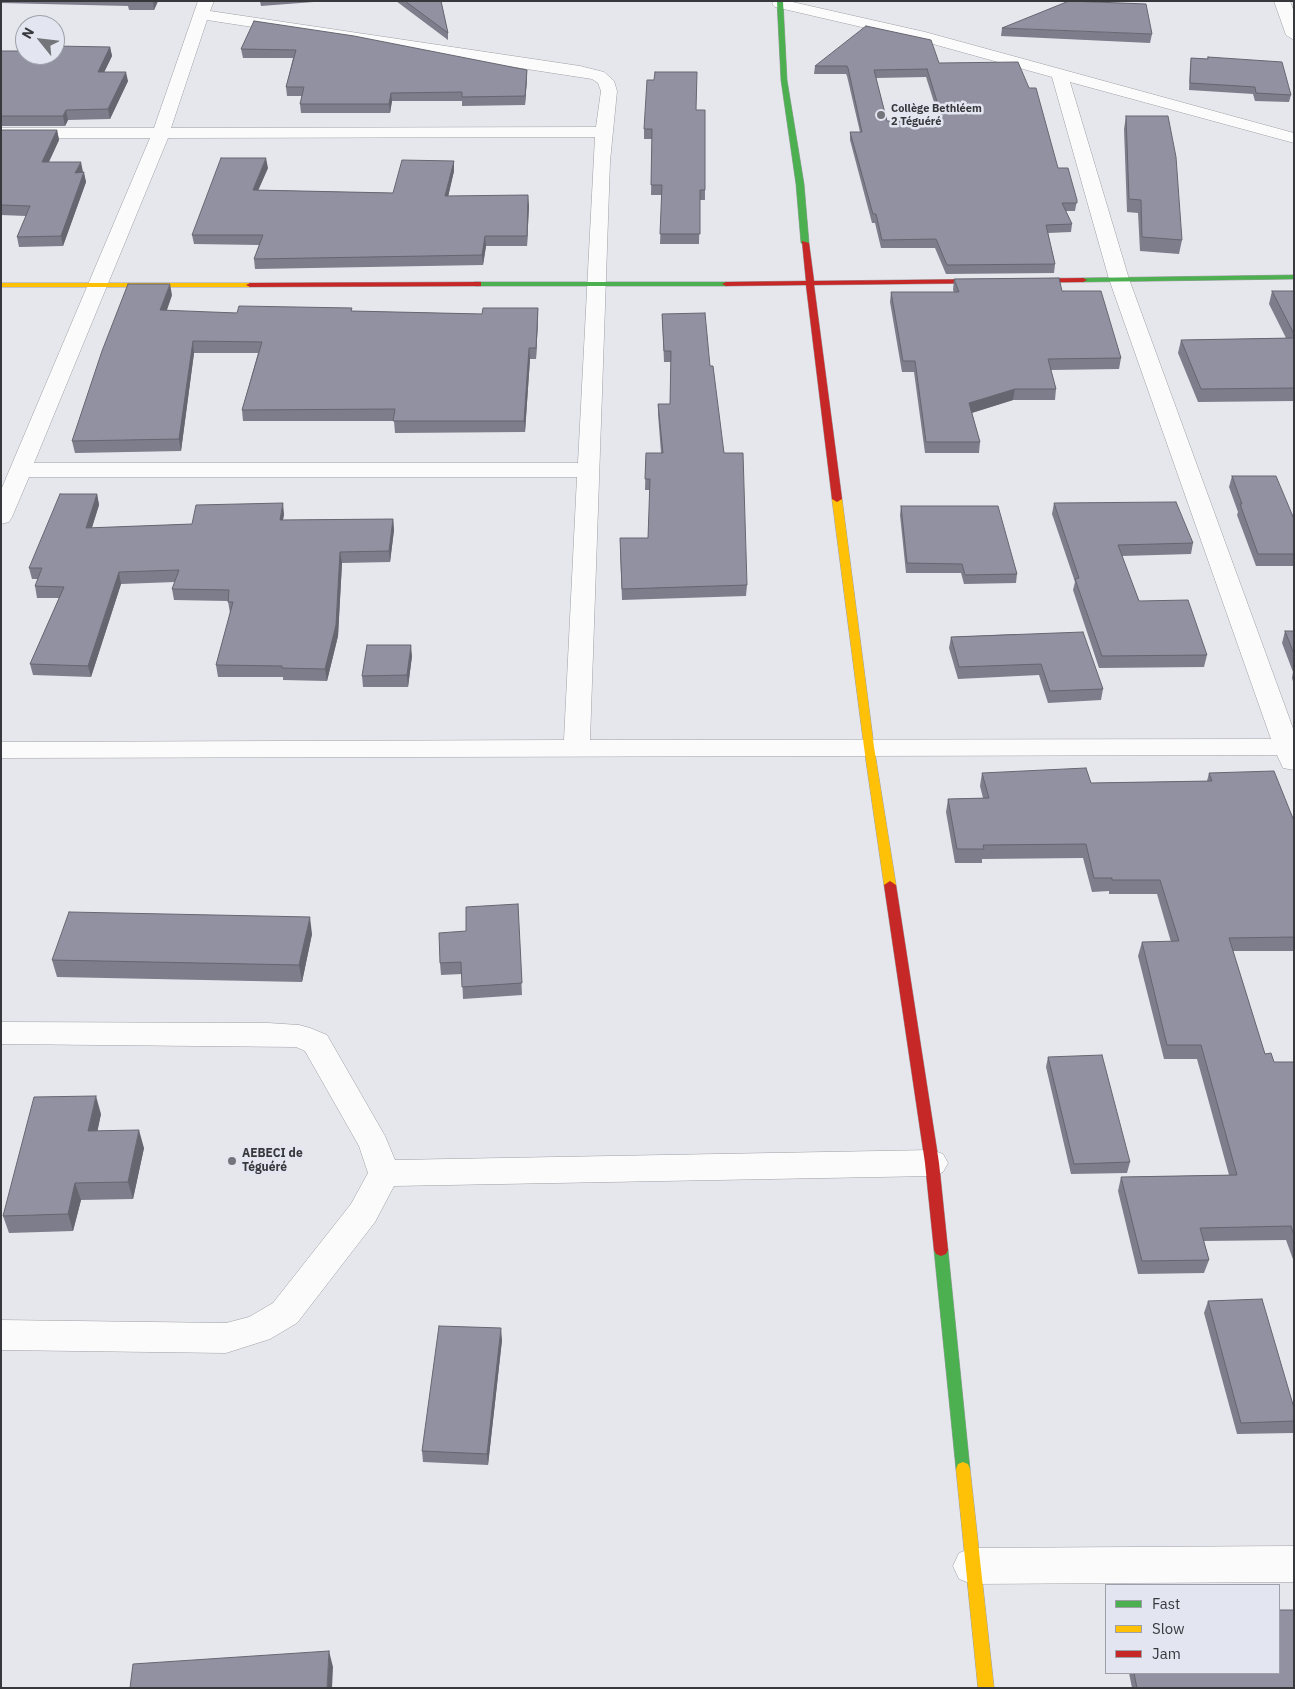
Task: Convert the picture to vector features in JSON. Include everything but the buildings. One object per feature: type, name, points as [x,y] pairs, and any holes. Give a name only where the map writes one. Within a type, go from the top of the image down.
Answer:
[{"type":"street","points":[[1282,1],[1294,35]]},
{"type":"street","points":[[986,1688],[932,1163],[869,746],[809,284],[800,184],[784,80],[780,2],[925,37],[1060,76],[1294,138]]},
{"type":"street","points":[[1,517],[161,133],[203,8],[598,75],[606,81],[608,91],[603,132],[577,748]]},
{"type":"street","points":[[1,750],[869,746],[1291,753],[1119,279],[1060,76]]},
{"type":"street","points":[[1,133],[603,132]]},
{"type":"street","points":[[1,285],[809,284],[1294,277]]},
{"type":"street","points":[[21,470],[588,470]]},
{"type":"street","points":[[1,1033],[258,1034],[299,1036],[316,1043],[374,1146],[384,1173],[363,1212],[285,1313],[258,1328],[226,1338],[1,1335]]},
{"type":"street","points":[[384,1173],[932,1163]]},
{"type":"street","points":[[972,1566],[1294,1564]]},
{"type":"traffic: fast","points":[[780,1],[784,80],[800,184],[805,243]]},
{"type":"traffic: fast","points":[[1083,280],[1294,277]]},
{"type":"traffic: fast","points":[[478,284],[726,284]]},
{"type":"traffic: fast","points":[[941,1250],[963,1469]]},
{"type":"traffic: slow","points":[[1,285],[250,285]]},
{"type":"traffic: slow","points":[[837,499],[869,747],[890,885]]},
{"type":"traffic: slow","points":[[963,1469],[986,1688]]},
{"type":"traffic: jam","points":[[805,243],[837,499]]},
{"type":"traffic: jam","points":[[726,284],[1083,280]]},
{"type":"traffic: jam","points":[[250,285],[478,284]]},
{"type":"traffic: jam","points":[[890,885],[932,1163],[941,1250]]},
{"type":"place","name":"Collège Bethléem 2 Téguéré","points":[[881,115]]},
{"type":"place","name":"AEBECI de Téguéré","points":[[232,1161]]}]
